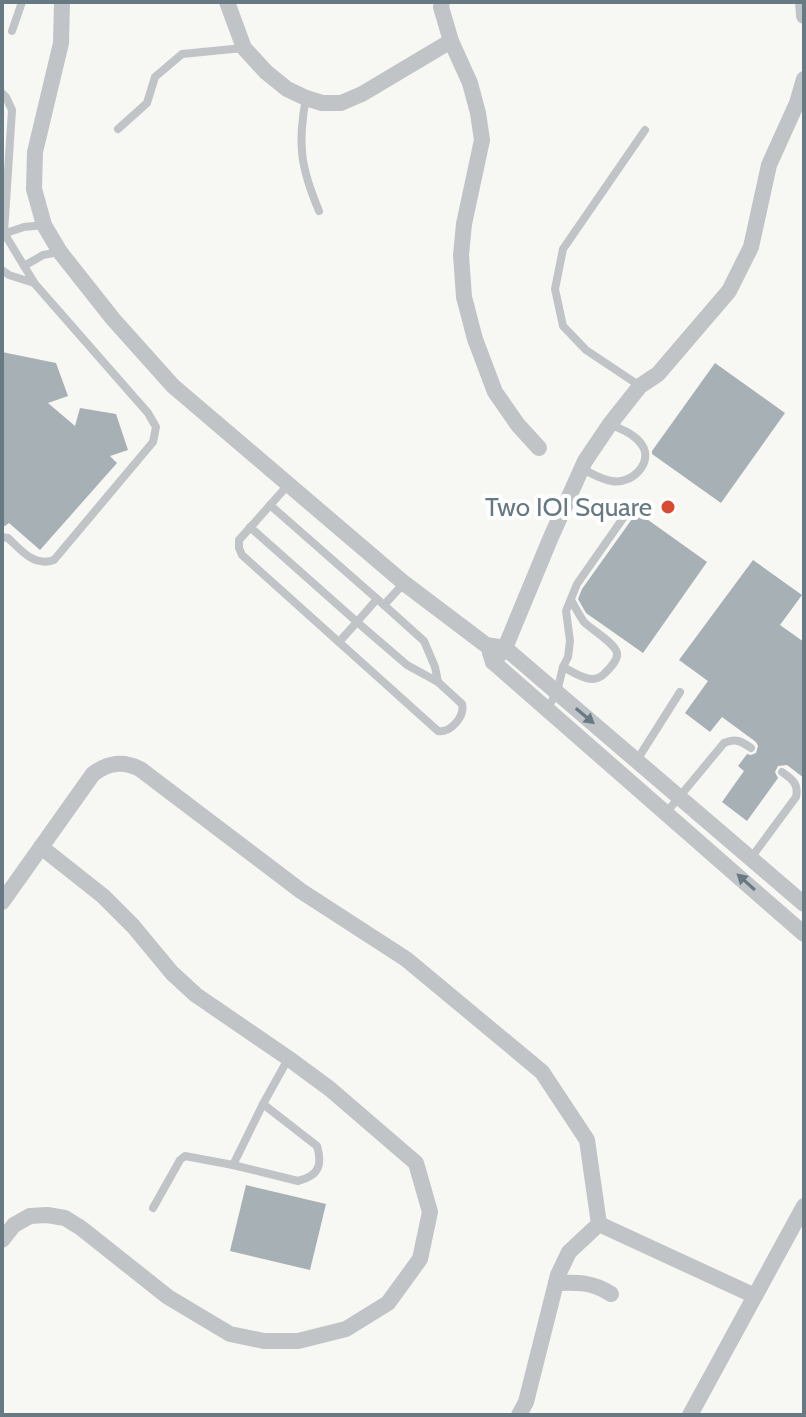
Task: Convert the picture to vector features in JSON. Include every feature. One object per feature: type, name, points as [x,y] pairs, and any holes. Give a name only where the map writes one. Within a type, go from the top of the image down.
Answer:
[{"type":"street","points":[[62,2],[61,43],[35,152],[34,189],[44,225],[60,252],[113,319],[173,386],[404,583],[486,645],[505,648],[804,904]]},
{"type":"street","points":[[227,2],[244,48],[266,72],[287,89],[322,103],[341,103],[362,94],[451,41]]},
{"type":"street","points":[[442,2],[451,41],[470,83],[482,140],[464,224],[461,255],[464,297],[475,339],[495,392],[539,448]]},
{"type":"street","points":[[803,2],[804,16]]},
{"type":"street","points":[[493,662],[505,648],[581,469],[610,424],[640,386],[658,374],[729,291],[751,247],[769,165],[797,103],[804,79]]},
{"type":"street","points":[[486,645],[493,662],[804,934]]},
{"type":"street","points":[[2,902],[93,774],[103,766],[115,763],[140,769],[301,891],[406,959],[542,1072],[587,1140],[599,1224]]},
{"type":"street","points":[[2,1240],[14,1225],[30,1216],[65,1218],[168,1297],[230,1334],[264,1341],[298,1341],[346,1329],[388,1303],[420,1259],[430,1212],[416,1163],[330,1089],[196,995],[172,973],[103,896],[41,847]]},
{"type":"street","points":[[690,1415],[804,1206]]},
{"type":"street","points":[[519,1415],[526,1402],[556,1283],[569,1252],[599,1224]]},
{"type":"street","points":[[599,1224],[755,1296]]},
{"type":"street","points":[[556,1283],[589,1283],[611,1294]]},
{"type":"lane","points":[[12,31],[22,2]]},
{"type":"lane","points":[[118,129],[147,103],[155,77],[182,54],[244,48]]},
{"type":"lane","points":[[2,93],[12,110],[3,234],[35,284],[148,413],[156,427],[153,442],[54,560],[35,562],[8,538],[2,537]]},
{"type":"lane","points":[[306,98],[301,121],[301,155],[319,211]]},
{"type":"lane","points":[[640,386],[586,350],[563,326],[555,289],[563,249],[645,130]]},
{"type":"lane","points":[[3,234],[44,225]]},
{"type":"lane","points":[[24,266],[43,255],[60,252]]},
{"type":"lane","points":[[2,270],[35,284]]},
{"type":"lane","points":[[581,469],[613,482],[624,481],[643,466],[645,448],[637,439],[610,424]]},
{"type":"lane","points":[[250,527],[407,665],[438,682],[462,704],[463,713],[448,731],[438,731],[242,555],[239,540],[250,527],[270,505],[288,484]]},
{"type":"lane","points":[[547,709],[557,692],[568,657],[570,641],[566,611],[577,584],[633,504]]},
{"type":"lane","points":[[270,505],[424,641],[438,682]]},
{"type":"lane","points":[[339,642],[357,622],[404,583]]},
{"type":"lane","points":[[563,667],[592,680],[600,678],[615,661],[617,653],[585,623],[571,600]]},
{"type":"lane","points":[[637,760],[680,692]]},
{"type":"lane","points":[[666,813],[724,743],[733,739],[751,748]]},
{"type":"lane","points":[[751,858],[796,797],[798,789],[794,781],[782,772]]},
{"type":"lane","points":[[233,1165],[288,1058]]},
{"type":"lane","points":[[153,1208],[185,1156],[298,1181],[315,1174],[319,1165],[317,1146],[263,1104]]},
{"type":"building","points":[[2,352],[56,363],[68,396],[48,403],[75,426],[80,408],[116,414],[128,450],[110,456],[117,463],[40,550],[9,523],[2,528]]},
{"type":"building","points":[[715,363],[785,413],[721,503],[652,454]]},
{"type":"building","points":[[637,512],[707,562],[643,653],[586,613],[578,599]]},
{"type":"building","points":[[753,560],[802,595],[780,625],[804,642],[804,778],[787,765],[778,766],[775,772],[778,778],[747,821],[722,802],[744,771],[738,766],[747,754],[756,753],[758,746],[722,717],[710,732],[685,713],[708,681],[679,660]]},
{"type":"building","points":[[246,1185],[326,1204],[310,1270],[230,1251]]},
{"type":"place","name":"Two IOI Square","points":[[668,507]]}]
